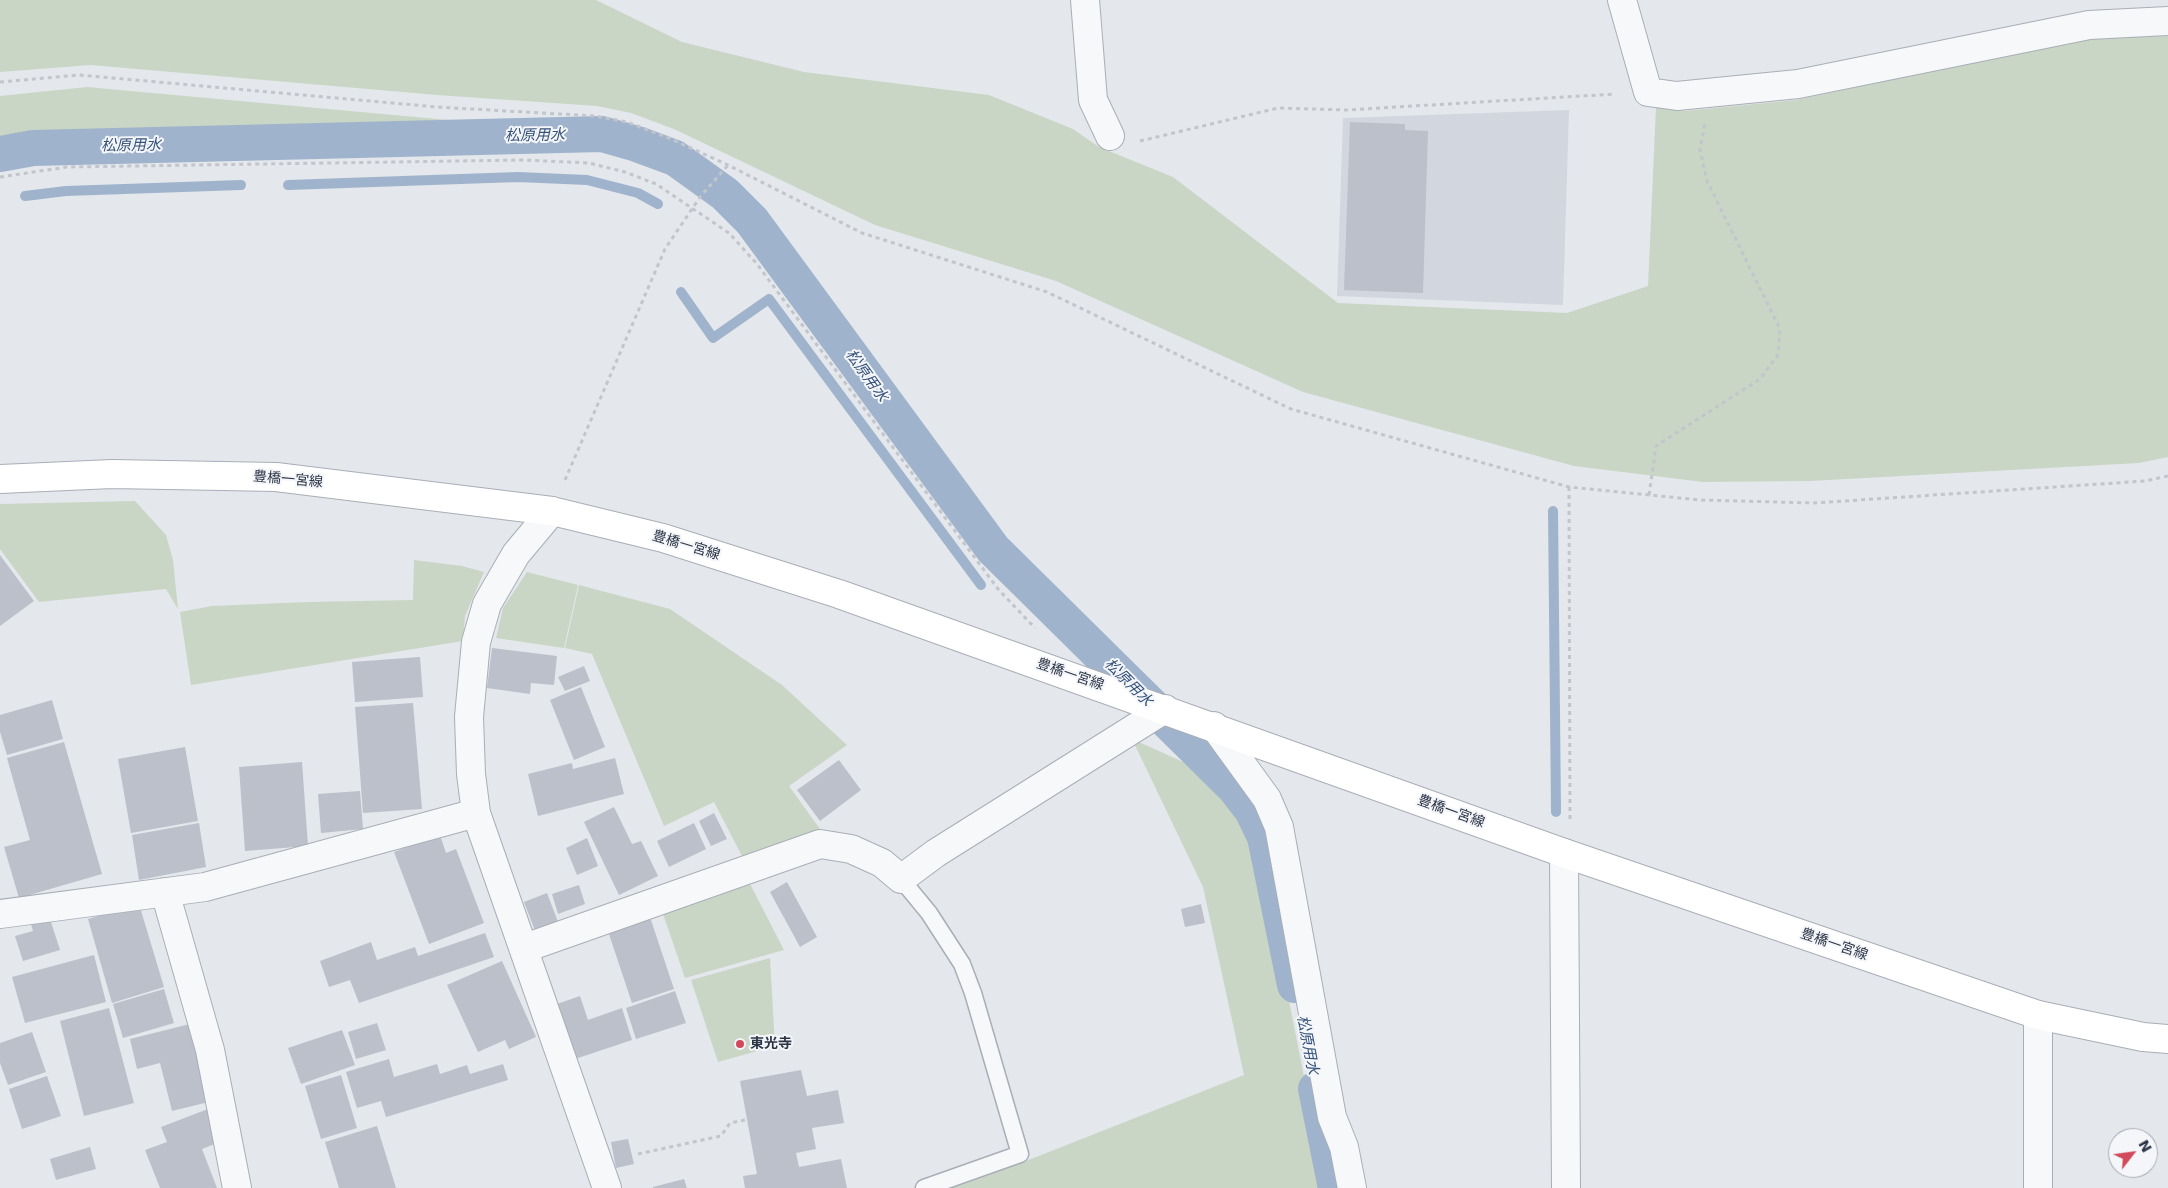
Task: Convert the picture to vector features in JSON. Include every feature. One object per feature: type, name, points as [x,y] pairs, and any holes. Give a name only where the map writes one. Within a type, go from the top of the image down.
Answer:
[{"type":"main road","name":"豊橋一宮線","points":[[0,479],[112,474],[276,477],[552,511],[663,538],[839,594],[1165,708],[1564,853],[2038,1015],[2144,1037],[2168,1039]]},
{"type":"street","points":[[1085,0],[1093,100],[1110,136]]},
{"type":"street","points":[[1622,0],[1648,92],[1677,96],[1798,84],[2089,24],[2168,21]]},
{"type":"street","points":[[552,511],[516,554],[487,604],[476,642],[469,717],[471,774],[476,813],[525,948],[607,1188]]},
{"type":"street","points":[[525,948],[820,844],[851,849],[882,862],[901,879],[936,853],[1165,708]]},
{"type":"street","points":[[1214,726],[1267,799],[1279,826],[1332,1118],[1344,1147],[1352,1188]]},
{"type":"street","points":[[0,914],[205,887],[476,813]]},
{"type":"street","points":[[1564,853],[1566,1188]]},
{"type":"street","points":[[165,892],[210,1050],[237,1188]]},
{"type":"street","points":[[2038,1015],[2038,1188]]},
{"type":"lane","points":[[901,879],[929,913],[962,964],[973,993],[1020,1154],[924,1188]]},
{"type":"path","points":[[0,82],[79,75],[437,107],[595,116],[627,122],[669,138],[728,165],[862,232],[1047,292],[1291,409],[1569,487],[1700,500],[1814,503],[2145,481],[2168,476]]},
{"type":"path","points":[[1649,495],[1656,446],[1760,379],[1778,355],[1780,329],[1707,182],[1700,149],[1704,126],[1728,91]]},
{"type":"path","points":[[1110,136],[1129,143],[1159,138],[1278,108],[1346,110],[1648,92]]},
{"type":"path","points":[[0,177],[67,167],[523,160],[589,163],[626,172],[656,184],[729,233],[758,264],[998,589],[1037,631]]},
{"type":"path","points":[[552,511],[665,249],[700,198],[728,165]]},
{"type":"path","points":[[1564,853],[1570,824],[1569,487]]},
{"type":"path","points":[[638,1154],[721,1136],[730,1123],[745,1120]]},
{"type":"shaded area","points":[[1569,110],[1563,305],[1337,296],[1343,118]]},
{"type":"green space","points":[[0,0],[596,0],[682,42],[804,72],[989,95],[1073,129],[1099,147],[1173,177],[1338,303],[1567,313],[1648,286],[1656,107],[1684,111],[1796,100],[2094,37],[2168,34],[2168,457],[2139,463],[1810,481],[1703,482],[1574,466],[1303,392],[1056,281],[875,225],[674,129],[631,113],[597,106],[437,95],[91,65],[0,72]]},
{"type":"green space","points":[[87,87],[514,126],[28,135],[0,140],[0,96]]},
{"type":"green space","points":[[135,501],[166,535],[173,560],[178,609],[166,589],[39,602],[0,549],[0,504]]},
{"type":"green space","points":[[414,560],[462,566],[484,572],[465,616],[463,641],[191,685],[180,612],[212,606],[413,600]]},
{"type":"green space","points":[[527,572],[578,585],[564,648],[496,638],[503,608]]},
{"type":"green space","points":[[579,585],[670,609],[782,685],[847,745],[789,786],[825,836],[744,860],[714,802],[664,826],[592,654],[565,648]]},
{"type":"green space","points":[[1132,739],[1210,774],[1231,794],[1246,815],[1257,839],[1326,1188],[948,1188],[1026,1161],[1244,1075],[1203,887]]},
{"type":"green space","points":[[749,882],[784,950],[685,978],[662,911]]},
{"type":"green space","points":[[770,958],[775,1046],[718,1062],[691,980]]},
{"type":"building","points":[[1350,122],[1405,124],[1405,130],[1428,131],[1423,293],[1344,290]]},
{"type":"building","points":[[0,555],[34,601],[0,626]]},
{"type":"building","points":[[492,648],[557,656],[554,685],[531,683],[530,694],[487,688]]},
{"type":"building","points":[[420,657],[423,697],[355,702],[352,662]]},
{"type":"building","points":[[584,666],[590,681],[565,691],[558,677]]},
{"type":"building","points":[[581,687],[605,747],[574,760],[550,700]]},
{"type":"building","points":[[52,700],[63,739],[7,755],[0,732],[0,715]]},
{"type":"building","points":[[413,703],[422,809],[363,813],[355,707]]},
{"type":"building","points":[[64,742],[102,874],[19,898],[4,847],[30,840],[7,758]]},
{"type":"building","points":[[185,747],[198,821],[131,833],[118,759]]},
{"type":"building","points":[[615,758],[624,794],[538,816],[528,774],[572,763],[573,769]]},
{"type":"building","points":[[839,760],[861,790],[820,821],[797,790]]},
{"type":"building","points":[[302,762],[308,846],[245,851],[239,767]]},
{"type":"building","points":[[360,791],[363,829],[321,833],[318,794]]},
{"type":"building","points":[[614,807],[632,844],[641,841],[658,876],[619,895],[584,822]]},
{"type":"building","points":[[714,813],[727,839],[711,846],[699,821]]},
{"type":"building","points":[[199,823],[206,867],[139,880],[132,835]]},
{"type":"building","points":[[694,823],[706,849],[669,867],[657,841]]},
{"type":"building","points":[[440,835],[446,853],[456,849],[484,923],[429,944],[394,852]]},
{"type":"building","points":[[587,838],[598,866],[577,875],[566,848]]},
{"type":"building","points":[[787,882],[817,937],[800,947],[770,892]]},
{"type":"building","points":[[579,885],[585,904],[558,914],[552,894]]},
{"type":"building","points":[[547,893],[560,927],[537,936],[524,902]]},
{"type":"building","points":[[139,904],[164,987],[112,1003],[88,919]]},
{"type":"building","points":[[1201,904],[1205,923],[1185,927],[1181,909]]},
{"type":"building","points":[[649,914],[674,989],[632,1003],[607,928]]},
{"type":"building","points":[[49,916],[60,950],[23,961],[15,936],[33,931],[30,921]]},
{"type":"building","points":[[485,933],[494,957],[359,1003],[350,980],[329,987],[320,961],[371,942],[377,960],[415,947],[418,956]]},
{"type":"building","points":[[94,955],[106,1002],[25,1023],[12,977]]},
{"type":"building","points":[[502,961],[536,1037],[509,1049],[505,1040],[478,1052],[447,985]]},
{"type":"building","points":[[164,989],[174,1023],[123,1038],[113,1004]]},
{"type":"building","points":[[675,991],[686,1023],[636,1039],[626,1008]]},
{"type":"building","points":[[580,996],[588,1020],[622,1008],[632,1040],[575,1059],[557,1004]]},
{"type":"building","points":[[109,1008],[134,1103],[84,1116],[60,1021]]},
{"type":"building","points":[[194,1023],[213,1101],[172,1111],[160,1063],[137,1069],[130,1039]]},
{"type":"building","points":[[377,1023],[386,1050],[356,1059],[348,1032]]},
{"type":"building","points":[[342,1030],[355,1065],[301,1084],[288,1048]]},
{"type":"building","points":[[32,1032],[46,1072],[8,1085],[0,1063],[0,1043]]},
{"type":"building","points":[[389,1059],[394,1077],[437,1064],[440,1074],[467,1065],[470,1074],[503,1064],[508,1080],[386,1117],[381,1101],[357,1108],[346,1072]]},
{"type":"building","points":[[801,1070],[807,1096],[838,1090],[844,1123],[812,1128],[816,1149],[796,1153],[799,1167],[841,1159],[847,1188],[745,1188],[743,1176],[757,1174],[740,1081]]},
{"type":"building","points":[[341,1075],[357,1128],[321,1139],[305,1086]]},
{"type":"building","points":[[47,1076],[61,1116],[22,1129],[9,1089]]},
{"type":"building","points":[[208,1109],[220,1142],[202,1149],[217,1188],[160,1188],[145,1150],[167,1142],[161,1127]]},
{"type":"building","points":[[377,1126],[396,1188],[339,1188],[325,1142]]},
{"type":"building","points":[[628,1139],[634,1164],[616,1168],[611,1142]]},
{"type":"building","points":[[90,1147],[96,1169],[56,1180],[50,1159]]},
{"type":"building","points":[[684,1179],[687,1188],[653,1188],[653,1187]]},
{"type":"waterway","name":"松原用水","points":[[0,154],[33,148],[602,134],[675,158],[725,194],[752,221],[993,549],[1235,788],[1252,810],[1265,837],[1295,985]]},
{"type":"waterway","points":[[288,185],[518,177],[587,180],[638,193],[658,204]]},
{"type":"waterway","points":[[25,196],[66,191],[241,185]]},
{"type":"waterway","points":[[681,292],[713,338],[769,299],[981,585]]},
{"type":"waterway","points":[[1553,511],[1556,812]]},
{"type":"waterway","name":"松原用水","points":[[1316,1089],[1336,1188]]},
{"type":"place","name":"東光寺","points":[[740,1044]]}]
